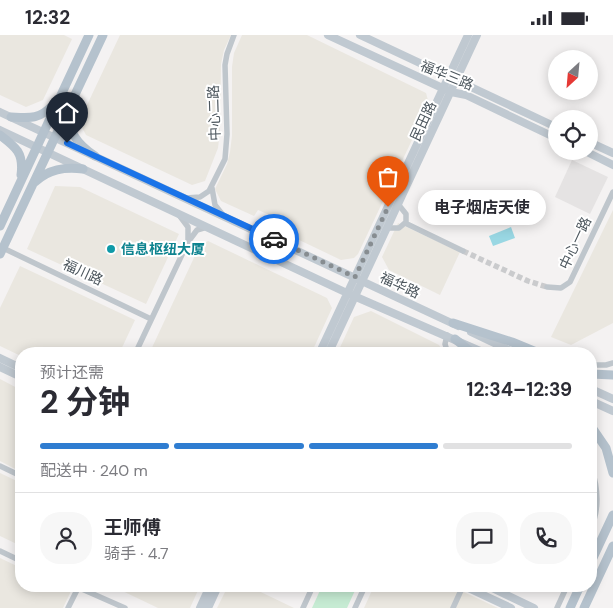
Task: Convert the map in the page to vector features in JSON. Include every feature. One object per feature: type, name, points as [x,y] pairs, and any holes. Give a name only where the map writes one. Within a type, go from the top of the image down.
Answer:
[{"type":"main road","points":[[0,226],[89,35]]},
{"type":"main road","points":[[2,251],[102,35]]},
{"type":"main road","points":[[11,117],[31,118],[40,116],[47,112],[60,98]]},
{"type":"main road","points":[[71,103],[69,117],[72,131],[80,145],[95,156]]},
{"type":"main road","points":[[0,135],[15,146],[19,152],[22,165],[20,183]]},
{"type":"main road","points":[[32,186],[41,177],[55,170],[83,169]]},
{"type":"main road","points":[[453,323],[524,347]]},
{"type":"main road","points":[[451,337],[465,347]]},
{"type":"main road","points":[[597,374],[613,375]]},
{"type":"main road","points":[[597,435],[606,449],[613,473]]},
{"type":"main road","points":[[608,525],[613,506]]},
{"type":"main road","points":[[597,549],[613,515]]},
{"type":"main road","points":[[597,580],[613,546]]},
{"type":"main road","points":[[570,608],[577,592]]},
{"type":"main road","points":[[584,608],[591,592]]},
{"type":"street","name":"中心二路","points":[[212,188],[223,165],[227,149],[225,65],[226,55],[234,35]]},
{"type":"street","name":"福华三路","points":[[328,35],[447,91],[466,95],[548,134]]},
{"type":"street","name":"福华三路","points":[[360,35],[548,123]]},
{"type":"street","name":"民田路","points":[[453,78],[468,35]]},
{"type":"street","name":"民田路","points":[[331,347],[358,279],[453,78],[478,35]]},
{"type":"street","name":"民田路","points":[[358,279],[387,228],[447,91]]},
{"type":"street","name":"福华路","points":[[0,112],[502,347]]},
{"type":"street","name":"福华路","points":[[0,130],[351,295],[472,347]]},
{"type":"street","points":[[598,146],[613,153]]},
{"type":"street","points":[[598,158],[613,165]]},
{"type":"street","points":[[186,198],[202,196],[212,188]]},
{"type":"street","points":[[212,188],[214,205],[224,216]]},
{"type":"street","name":"中心一路","points":[[547,287],[561,288],[570,282],[613,191]]},
{"type":"street","points":[[387,228],[399,228],[405,223],[406,214],[398,204]]},
{"type":"street","points":[[176,213],[186,224],[189,233],[188,242]]},
{"type":"street","points":[[405,223],[463,251]]},
{"type":"street","points":[[138,347],[188,242],[197,230],[207,227]]},
{"type":"street","name":"福川路","points":[[2,251],[151,319]]},
{"type":"street","name":"民田路","points":[[323,347],[351,295]]},
{"type":"street","points":[[446,347],[445,344],[451,337]]},
{"type":"street","points":[[0,358],[15,365]]},
{"type":"street","points":[[597,366],[613,363]]},
{"type":"street","points":[[0,367],[15,374]]},
{"type":"street","points":[[597,392],[613,399]]},
{"type":"street","points":[[597,404],[613,411]]},
{"type":"street","points":[[0,466],[15,473]]},
{"type":"street","points":[[0,551],[15,558]]},
{"type":"street","points":[[68,608],[75,592]]},
{"type":"street","points":[[88,592],[125,608]]},
{"type":"street","points":[[200,608],[207,592]]},
{"type":"street","points":[[208,608],[215,592]]},
{"type":"street","points":[[303,608],[310,592]]},
{"type":"street","points":[[355,608],[362,592]]},
{"type":"street","points":[[453,608],[461,592]]},
{"type":"street","points":[[477,592],[510,608]]},
{"type":"street","points":[[501,592],[534,608]]},
{"type":"street","points":[[558,608],[565,592]]},
{"type":"shaded area","points":[[0,35],[64,35],[72,39],[43,100],[26,107],[0,95]]},
{"type":"shaded area","points":[[120,35],[231,35],[224,50],[221,64],[218,148],[205,181],[192,185],[86,135],[79,122]]},
{"type":"shaded area","points":[[242,35],[307,35],[426,93],[429,104],[358,254],[354,258],[341,260],[270,226],[274,217],[258,210],[254,216],[221,201],[215,189],[227,164],[230,152],[232,136],[232,67],[234,53]]},
{"type":"shaded area","points":[[572,160],[608,177],[590,214],[555,197]]},
{"type":"shaded area","name":"信息枢纽大厦","points":[[55,186],[80,187],[179,234],[146,304],[27,249]]},
{"type":"shaded area","points":[[613,210],[613,323],[571,345],[551,337]]},
{"type":"shaded area","points":[[398,223],[460,252],[440,295],[389,270],[382,257]]},
{"type":"shaded area","points":[[208,241],[327,298],[332,308],[314,347],[152,347],[199,247]]},
{"type":"shaded area","points":[[20,266],[135,320],[122,347],[15,347],[15,353],[0,346],[0,308]]},
{"type":"shaded area","points":[[371,311],[440,347],[340,347],[354,317]]},
{"type":"shaded area","points":[[0,379],[15,387],[15,469],[0,461]]},
{"type":"shaded area","points":[[0,473],[15,480],[15,543],[0,536]]},
{"type":"shaded area","points":[[0,558],[15,565],[15,592],[71,592],[63,608],[0,608]]},
{"type":"shaded area","points":[[125,592],[197,592],[190,608],[158,608]]},
{"type":"shaded area","points":[[225,592],[261,592],[294,608],[217,608]]},
{"type":"shaded area","points":[[371,592],[464,592],[498,608],[364,608]]},
{"type":"green space","points":[[319,592],[354,592],[347,608],[312,608]]},
{"type":"water","points":[[511,227],[515,238],[493,246],[489,236]]},
{"type":"tunnel","points":[[463,251],[528,281],[547,287]]},
{"type":"way so far","points":[[274,239],[355,277],[388,207]]},
{"type":"place","name":"电子烟店天使","points":[[388,207]]},
{"type":"place","name":"信息枢纽大厦","points":[[111,249]]},
{"type":"route","points":[[67,143],[274,239]]}]
